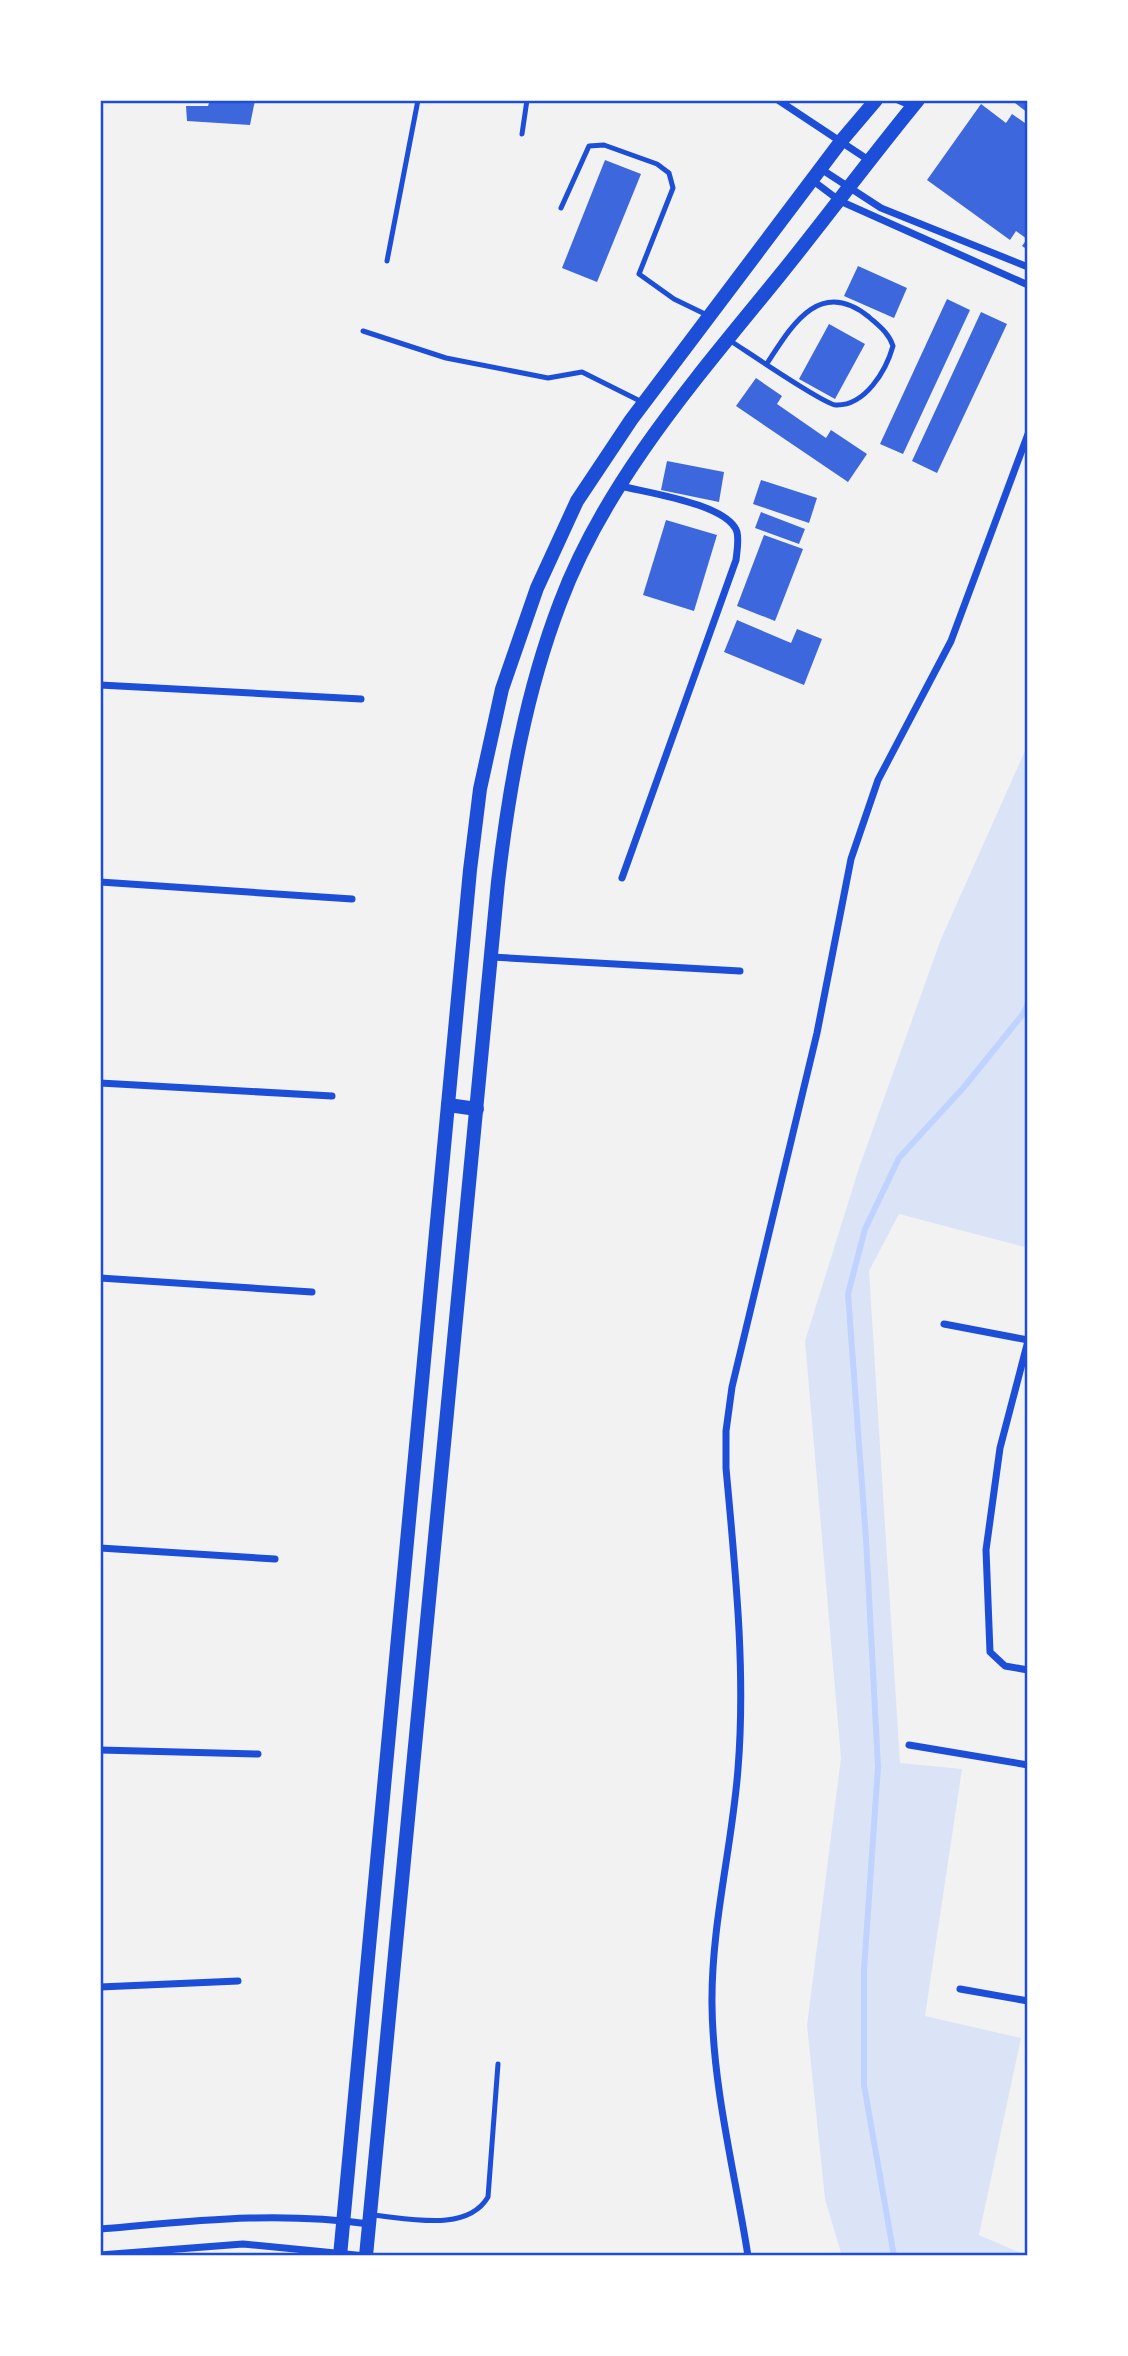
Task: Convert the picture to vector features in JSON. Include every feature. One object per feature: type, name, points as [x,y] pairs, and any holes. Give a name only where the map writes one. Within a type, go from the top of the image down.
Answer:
[{"type":"main road","points":[[340,2255],[480,789],[502,689],[517,639],[562,530],[598,465],[816,174],[876,100]]},
{"type":"main road","points":[[366,2256],[505,823],[541,658],[578,561],[621,486],[728,340],[915,103]]},
{"type":"main road","points":[[448,1105],[477,1109]]},
{"type":"street","points":[[778,100],[870,161]]},
{"type":"street","points":[[898,100],[915,103]]},
{"type":"street","points":[[816,174],[849,188],[881,208],[1028,267]]},
{"type":"street","points":[[816,174],[840,201],[1028,285]]},
{"type":"street","points":[[748,2256],[716,2067],[712,2007],[712,1953],[738,1772],[742,1698],[726,1468],[726,1430],[730,1398],[817,1033],[850,859],[878,780],[951,641],[1028,434]]},
{"type":"street","points":[[621,486],[718,512],[737,531],[738,543],[736,560],[622,878]]},
{"type":"street","points":[[100,685],[361,699]]},
{"type":"street","points":[[100,881],[352,899]]},
{"type":"street","points":[[492,957],[740,971]]},
{"type":"street","points":[[100,1083],[331,1096]]},
{"type":"street","points":[[100,1278],[312,1292]]},
{"type":"street","points":[[944,1324],[1028,1340],[1000,1448],[986,1549],[990,1652],[1005,1666],[1028,1670]]},
{"type":"street","points":[[100,1548],[275,1559]]},
{"type":"street","points":[[909,1745],[1028,1765]]},
{"type":"street","points":[[100,1750],[258,1754]]},
{"type":"street","points":[[100,1987],[238,1981]]},
{"type":"street","points":[[960,1989],[1028,2001]]},
{"type":"street","points":[[100,2229],[245,2216],[370,2219]]},
{"type":"street","points":[[100,2255],[243,2244],[366,2256]]},
{"type":"lane","points":[[387,261],[418,100]]},
{"type":"lane","points":[[522,134],[527,100]]},
{"type":"lane","points":[[561,208],[589,146],[604,145],[657,164],[669,173],[673,188],[639,274],[674,299],[710,317]]},
{"type":"lane","points":[[728,340],[768,362],[820,400],[835,406],[853,402],[865,393],[886,365],[893,346],[884,331],[860,310],[840,302],[826,303],[807,310],[798,319],[768,362]]},
{"type":"lane","points":[[363,331],[446,358],[548,378],[582,372],[644,403]]},
{"type":"lane","points":[[370,2219],[464,2219],[481,2209],[488,2197],[498,2064]]},
{"type":"shaded area","points":[[1028,744],[1028,1248],[899,1214],[869,1271],[900,1763],[962,1769],[925,2016],[1021,2038],[979,2235],[1028,2256],[842,2256],[825,2199],[807,2025],[841,1758],[805,1341],[859,1168],[941,939]]},
{"type":"building","points":[[210,100],[255,100],[250,125],[187,121],[186,106],[208,106]]},
{"type":"building","points":[[1011,100],[1028,100],[1028,113]]},
{"type":"building","points":[[981,104],[1006,123],[1012,114],[1028,125],[1028,250],[1022,246],[1027,239],[1016,231],[1010,240],[927,180]]},
{"type":"building","points":[[605,160],[641,174],[597,282],[562,268]]},
{"type":"building","points":[[858,266],[907,288],[894,318],[844,296]]},
{"type":"building","points":[[947,299],[970,310],[903,454],[880,444]]},
{"type":"building","points":[[981,312],[1007,324],[937,473],[912,461]]},
{"type":"building","points":[[829,324],[865,344],[835,399],[799,379]]},
{"type":"building","points":[[756,378],[782,396],[777,404],[826,438],[831,430],[867,454],[848,482],[736,406]]},
{"type":"building","points":[[667,461],[724,472],[719,502],[661,490]]},
{"type":"building","points":[[761,480],[817,498],[809,523],[753,504]]},
{"type":"building","points":[[761,512],[805,529],[799,544],[755,528]]},
{"type":"building","points":[[666,520],[717,535],[694,611],[643,595]]},
{"type":"building","points":[[764,535],[803,549],[775,621],[737,606]]},
{"type":"building","points":[[737,620],[791,643],[797,629],[822,639],[804,685],[724,652]]},
{"type":"waterway","points":[[894,2256],[864,2085],[864,1970],[878,1767],[866,1539],[848,1294],[865,1229],[899,1158],[964,1087],[1023,1014],[1028,1003]]}]
